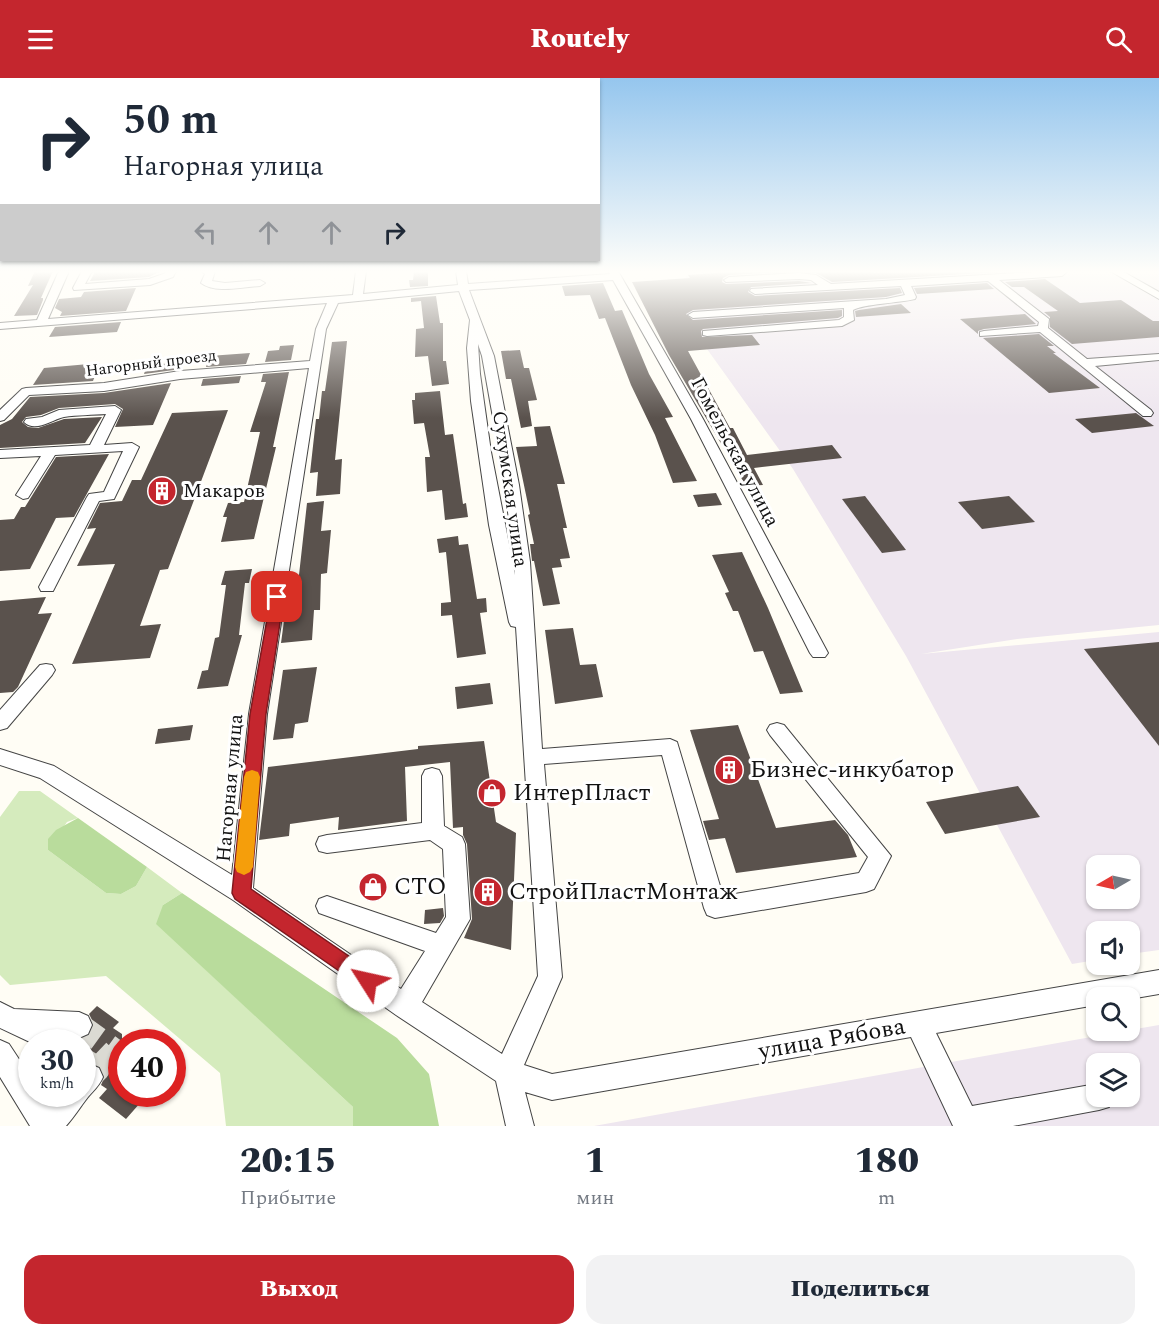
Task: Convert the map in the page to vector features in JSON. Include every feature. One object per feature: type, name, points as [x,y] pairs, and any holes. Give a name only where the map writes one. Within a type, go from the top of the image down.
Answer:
[{"type":"street","points":[[0,326],[68,320]]},
{"type":"street","name":"Нагорная улица","points":[[241,893],[258,714],[321,329],[325,320]]},
{"type":"street","name":"Гомельская улица","points":[[640,320],[697,419],[819,653]]},
{"type":"street","points":[[707,333],[842,323],[847,320]]},
{"type":"street","points":[[1042,329],[1044,320]]},
{"type":"street","name":"Сухумская улица","points":[[474,321],[472,357],[495,525],[526,661]]},
{"type":"street","name":"Сухумская улица","points":[[474,321],[483,336],[488,356],[512,485],[522,562],[526,661],[550,977],[507,1073]]},
{"type":"street","points":[[984,334],[1042,329],[1147,413]]},
{"type":"street","points":[[1084,363],[1159,357]]},
{"type":"street","name":"Нагорный проезд","points":[[0,417],[26,392],[104,387],[180,375],[316,364]]},
{"type":"street","points":[[30,422],[45,421],[59,414],[115,410],[95,449]]},
{"type":"street","points":[[0,454],[132,447],[109,496],[94,497],[47,587]]},
{"type":"street","points":[[23,495],[50,452]]},
{"type":"street","points":[[0,723],[45,670]]},
{"type":"street","points":[[535,757],[670,747],[715,908],[866,882],[880,856],[777,730]]},
{"type":"street","name":"улица Рябова","points":[[0,757],[47,772],[241,893],[507,1073],[552,1087],[1159,982]]},
{"type":"street","points":[[432,776],[433,831]]},
{"type":"street","points":[[327,844],[433,831],[454,844],[458,919],[405,1006]]},
{"type":"street","points":[[327,906],[442,946]]},
{"type":"street","points":[[6,1018],[78,1025]]},
{"type":"street","points":[[6,1018],[29,1029]]},
{"type":"street","points":[[918,1024],[965,1121],[1086,1099]]},
{"type":"street","points":[[0,1053],[47,1126],[64,1107]]},
{"type":"street","points":[[507,1073],[520,1126]]},
{"type":"shaded area","points":[[686,320],[1159,320],[1159,625],[1017,639],[921,654],[1159,632],[1159,950],[1140,953],[1140,921],[1086,921],[1086,962],[1072,964],[906,656],[793,469]]},
{"type":"shaded area","points":[[1159,1025],[1159,1126],[594,1126],[1086,1038],[1086,1041],[1140,1041],[1140,1028]]},
{"type":"green space","points":[[19,791],[40,791],[78,818],[67,822],[48,850],[106,893],[121,894],[136,886],[147,867],[182,893],[163,905],[205,969],[353,1107],[353,1126],[226,1126],[220,1073],[186,1044],[186,1029],[168,1029],[106,976],[10,985],[0,975],[0,817]]},
{"type":"green space","points":[[78,818],[147,867],[136,886],[121,894],[106,893],[48,850],[48,839],[56,830]]},
{"type":"green space","points":[[182,893],[397,1038],[429,1074],[439,1126],[353,1126],[353,1107],[156,924],[163,905]]},
{"type":"building","points":[[423,320],[440,320],[440,323],[443,323],[443,361],[446,361],[449,384],[432,386],[428,356],[415,357],[416,329],[424,328]]},
{"type":"building","points":[[606,320],[626,320],[649,374],[673,417],[665,418],[697,481],[673,483],[655,435],[631,385]]},
{"type":"building","points":[[651,320],[815,320],[703,329],[702,337],[752,335],[760,345],[688,351],[747,455],[832,445],[842,458],[754,468],[763,485],[746,486],[669,355]]},
{"type":"building","points":[[961,320],[1031,320],[1036,324],[984,329],[978,331],[978,334]]},
{"type":"building","points":[[1050,320],[1151,320],[1159,321],[1159,337],[1072,344],[1050,327]]},
{"type":"building","points":[[121,322],[117,332],[49,337],[55,327]]},
{"type":"building","points":[[1039,334],[1054,346],[1047,346],[1056,353],[1053,353],[1100,388],[1049,393],[983,338]]},
{"type":"building","points":[[347,341],[335,460],[342,459],[340,494],[316,496],[318,472],[310,473],[316,419],[319,419],[322,391],[325,391],[332,342]]},
{"type":"building","points":[[294,345],[291,360],[265,362],[268,351],[279,350],[280,346]]},
{"type":"building","points":[[520,350],[524,368],[529,368],[537,400],[528,401],[532,426],[521,428],[511,379],[506,379],[501,351]]},
{"type":"building","points":[[250,353],[246,364],[206,367],[209,356]]},
{"type":"building","points":[[100,363],[93,381],[33,385],[44,368]]},
{"type":"building","points":[[176,363],[174,370],[144,374],[147,365]]},
{"type":"building","points":[[289,372],[273,447],[276,447],[254,539],[221,542],[227,517],[223,517],[228,503],[244,502],[260,432],[250,432],[266,382],[261,382],[263,374]]},
{"type":"building","points":[[241,376],[239,383],[201,386],[203,379]]},
{"type":"building","points":[[171,383],[153,425],[115,427],[123,409],[115,404],[59,408],[41,415],[26,417],[22,422],[28,427],[38,428],[64,419],[102,417],[85,443],[0,448],[0,425],[12,419],[30,397],[104,393]]},
{"type":"building","points":[[440,391],[445,435],[453,434],[463,504],[466,503],[468,517],[445,520],[442,490],[427,492],[425,457],[430,457],[424,423],[414,424],[412,400],[415,400],[415,393]]},
{"type":"building","name":"Макаров","points":[[228,410],[168,569],[160,570],[140,626],[161,624],[150,658],[72,664],[115,564],[77,566],[96,528],[87,529],[100,503],[122,501],[132,480],[141,480],[172,413]]},
{"type":"building","points":[[1136,413],[1154,426],[1092,433],[1075,419]]},
{"type":"building","points":[[550,426],[565,484],[557,484],[567,528],[563,528],[570,558],[560,559],[562,567],[552,568],[560,604],[543,606],[534,561],[532,561],[530,544],[534,544],[528,515],[530,514],[516,447],[537,446],[534,427]]},
{"type":"building","points":[[109,454],[74,517],[56,518],[30,569],[0,571],[0,520],[14,519],[21,507],[25,507],[56,457]]},
{"type":"building","points":[[716,493],[722,505],[698,507],[693,495]]},
{"type":"building","points":[[865,496],[906,550],[882,553],[842,499]]},
{"type":"building","points":[[1009,496],[1035,522],[982,529],[958,502]]},
{"type":"building","points":[[324,501],[321,531],[331,530],[327,573],[321,574],[320,610],[314,610],[312,640],[281,643],[284,621],[294,620],[307,503]]},
{"type":"building","points":[[458,536],[459,545],[468,544],[477,599],[486,598],[487,612],[480,613],[486,654],[457,658],[452,615],[441,616],[441,603],[451,602],[446,552],[439,553],[437,539]]},
{"type":"building","points":[[742,552],[803,692],[780,694],[763,651],[754,652],[738,611],[733,611],[725,593],[729,592],[712,555]]},
{"type":"building","points":[[252,569],[249,583],[245,583],[239,635],[242,635],[228,686],[197,689],[202,671],[208,670],[215,638],[219,637],[226,585],[221,585],[225,571]]},
{"type":"building","points":[[46,597],[38,614],[52,613],[18,687],[13,692],[0,693],[0,601]]},
{"type":"building","points":[[573,628],[580,665],[596,664],[603,697],[555,704],[545,630]]},
{"type":"building","points":[[1159,642],[1159,746],[1084,649]]},
{"type":"building","points":[[317,667],[308,722],[295,724],[293,738],[273,740],[283,670]]},
{"type":"building","points":[[490,683],[493,704],[457,709],[455,687]]},
{"type":"building","points":[[193,725],[190,740],[155,744],[158,729]]},
{"type":"building","name":"Бизнес-инкубатор","points":[[738,725],[776,828],[835,820],[848,835],[857,857],[736,873],[725,838],[709,840],[703,821],[719,819],[690,730]]},
{"type":"building","points":[[484,741],[496,822],[516,833],[511,950],[464,938],[472,919],[467,844],[463,835],[463,827],[453,828],[450,762],[405,767],[407,821],[338,830],[339,817],[290,824],[289,836],[259,840],[268,767],[418,749],[418,746]]},
{"type":"building","points":[[1018,786],[1040,817],[945,834],[926,802]]},
{"type":"building","points":[[443,908],[444,916],[440,923],[424,924],[425,910]]},
{"type":"building","points":[[97,1006],[119,1022],[113,1028],[114,1029],[108,1029],[108,1105],[99,1098],[107,1089],[101,1085],[105,1076],[101,1067],[96,1064],[96,1029],[92,1029],[94,1024],[89,1014]]},
{"type":"building","points":[[111,1107],[137,1107],[126,1119]]},
{"type":"tunnel","points":[[79,1025],[115,1051],[98,1069]]},
{"type":"slow traffic","points":[[244,867],[252,777]]},
{"type":"place","name":"Макаров","points":[[162,491]]},
{"type":"place","name":"Бизнес-инкубатор","points":[[729,770]]},
{"type":"place","name":"ИнтерПласт","points":[[492,793]]},
{"type":"place","name":"СТО","points":[[373,887]]},
{"type":"place","name":"СтройПластМонтаж","points":[[488,892]]},
{"type":"route","points":[[277,597],[258,714],[241,893],[368,981]]}]
